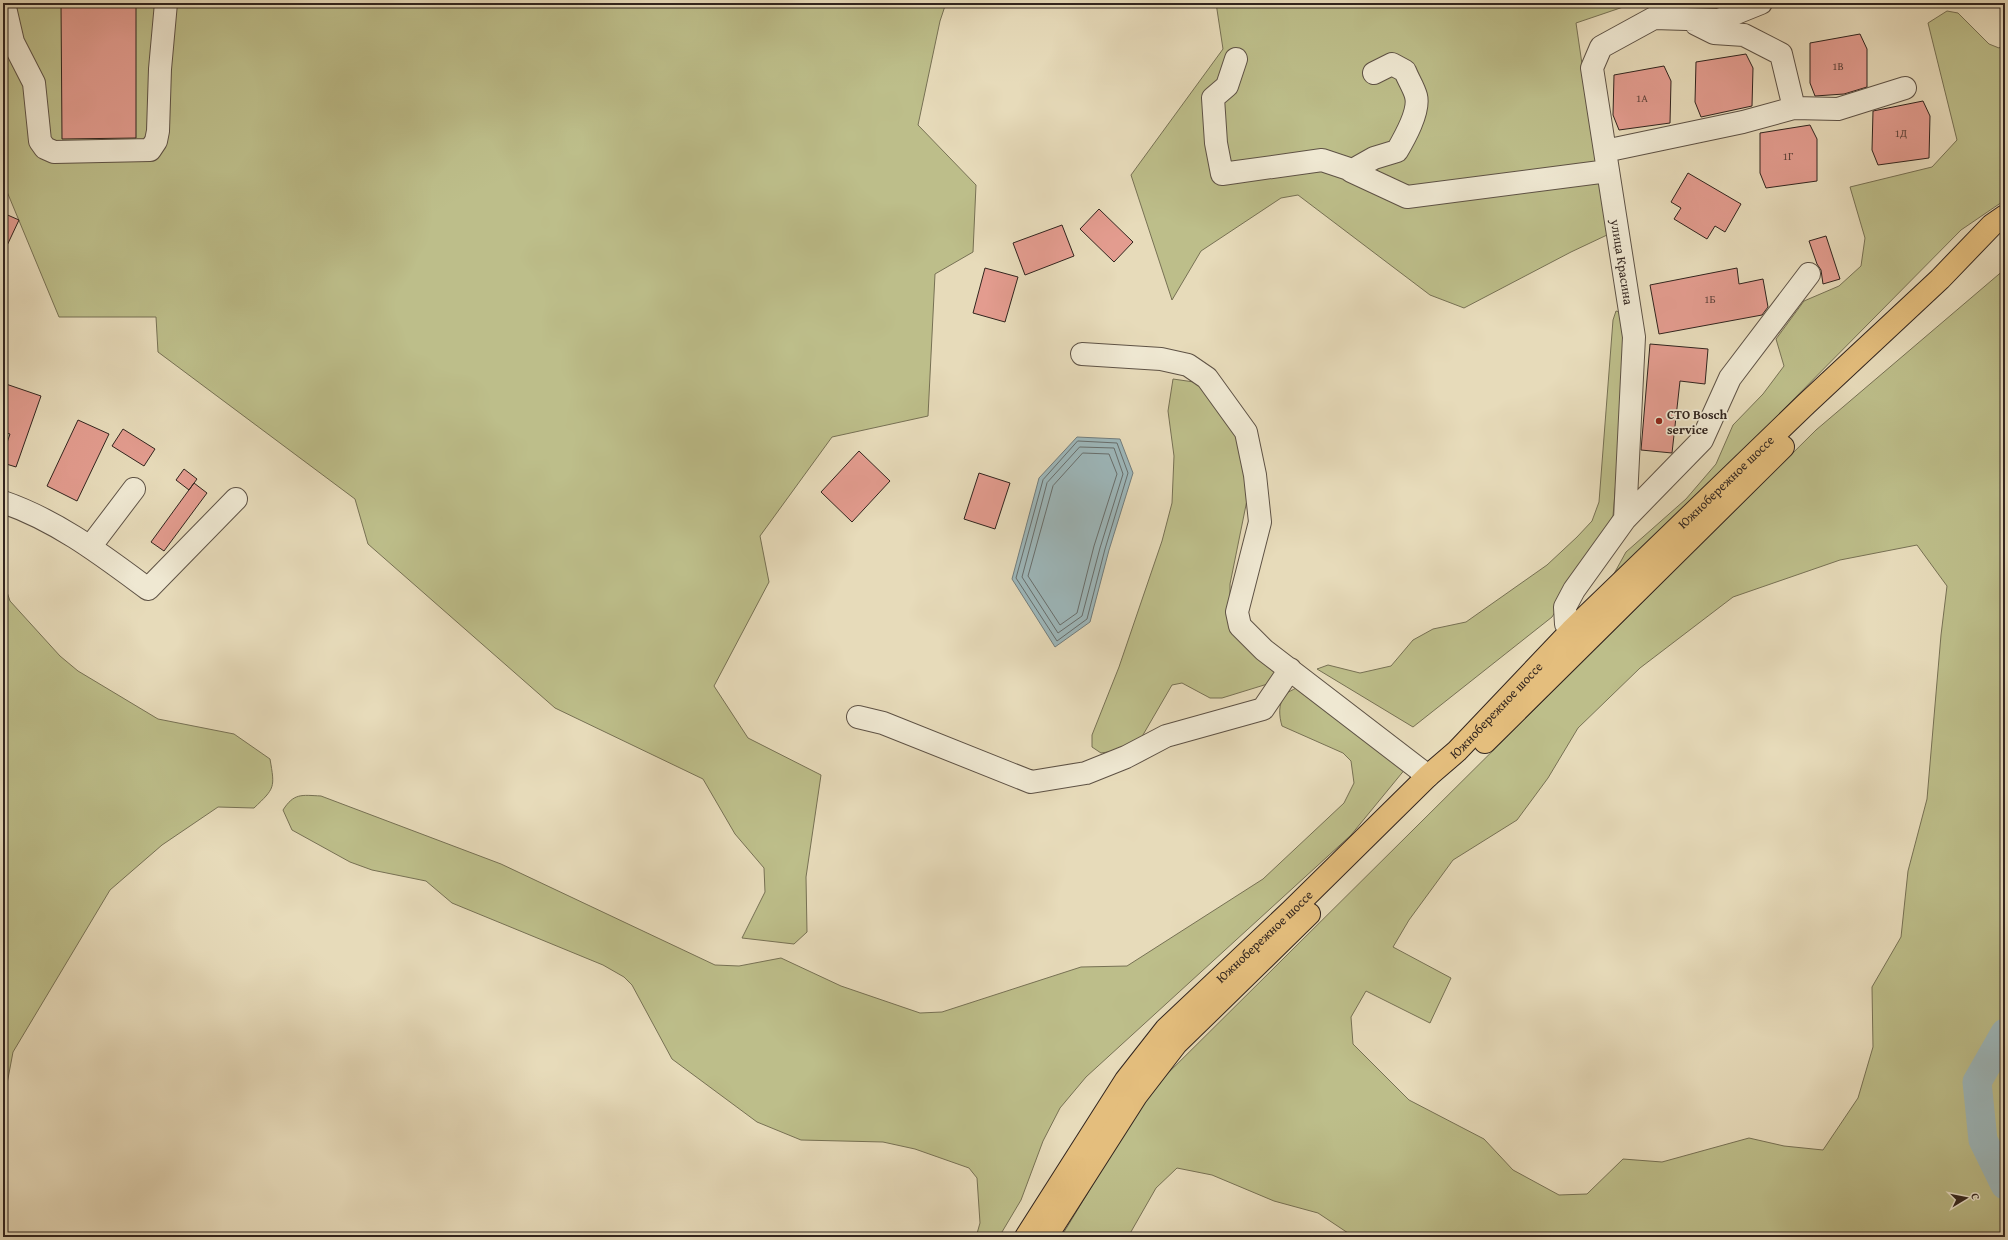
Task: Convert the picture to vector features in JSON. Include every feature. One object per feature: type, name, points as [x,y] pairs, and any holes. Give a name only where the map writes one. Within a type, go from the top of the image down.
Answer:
[{"type":"highway","name":"Южнобережное шоссе","points":[[1046,1237],[1136,1096],[1176,1044],[1428,776],[1457,751],[1576,639],[1950,282],[2000,222]]},
{"type":"highway","name":"Южнобережное шоссе","points":[[1026,1237],[1126,1080],[1166,1029],[1295,918],[1576,639],[1800,410],[2000,222]]},
{"type":"street","points":[[4,3],[13,42],[34,83],[40,141],[45,148],[54,152],[150,150],[153,148],[158,131],[160,69],[166,3]]},
{"type":"street","name":"улица Красина","points":[[1626,519],[1634,337],[1592,68],[1601,47],[1654,18],[1719,20],[1761,3]]},
{"type":"street","points":[[1686,19],[1714,33],[1744,35],[1781,54],[1794,108]]},
{"type":"street","points":[[1236,59],[1228,86],[1213,98],[1216,143],[1222,174],[1322,160],[1352,170],[1407,197],[1606,161],[1794,108],[1838,109],[1904,88]]},
{"type":"street","points":[[1352,170],[1374,158],[1397,151],[1408,131],[1415,109],[1417,98],[1405,71],[1392,64],[1374,72]]},
{"type":"street","points":[[1576,639],[1566,624],[1565,607],[1574,590],[1626,519],[1702,440],[1730,378],[1809,274]]},
{"type":"street","points":[[1082,354],[1161,359],[1188,365],[1207,378],[1246,432],[1255,475],[1260,522],[1237,612],[1240,626],[1264,650],[1428,776]]},
{"type":"street","points":[[90,546],[134,489]]},
{"type":"street","points":[[3,502],[40,516],[90,546],[148,589],[236,499]]},
{"type":"street","points":[[858,717],[883,723],[1031,782],[1050,780],[1086,773],[1104,766],[1166,736],[1263,709],[1290,669]]},
{"type":"green space","points":[[3,3],[946,3],[940,21],[918,125],[976,185],[973,252],[935,274],[928,416],[832,437],[760,536],[769,582],[714,686],[748,738],[821,775],[806,877],[807,932],[794,944],[742,938],[765,892],[764,868],[735,834],[703,779],[555,708],[368,544],[355,499],[158,352],[156,317],[59,317],[3,182]]},
{"type":"green space","points":[[1216,3],[1635,3],[1576,23],[1607,235],[1571,252],[1464,308],[1430,295],[1298,195],[1281,198],[1201,251],[1172,300],[1131,175],[1223,49]]},
{"type":"green space","points":[[1947,11],[1958,13],[1989,44],[1999,48],[2005,44],[2005,200],[1961,230],[1605,590],[1626,552],[1686,499],[1716,464],[1733,425],[1763,394],[1784,366],[1776,339],[1804,301],[1839,286],[1861,266],[1865,238],[1850,187],[1932,167],[1957,140],[1928,23]]},
{"type":"green space","points":[[2005,269],[2005,1237],[1354,1237],[1318,1213],[1274,1201],[1212,1175],[1177,1168],[1156,1188],[1128,1237],[1061,1237],[1149,1092],[1816,430]],"holes":[[[1917,545],[1947,586],[1941,635],[1927,799],[1908,871],[1901,937],[1872,987],[1873,1047],[1858,1098],[1823,1150],[1784,1146],[1749,1138],[1662,1162],[1623,1159],[1587,1194],[1559,1195],[1513,1170],[1484,1139],[1409,1100],[1353,1044],[1351,1017],[1366,991],[1430,1023],[1451,978],[1393,947],[1409,920],[1453,860],[1517,820],[1548,778],[1578,728],[1640,668],[1733,597],[1840,560]]]},
{"type":"green space","points":[[1616,311],[1627,314],[1628,338],[1613,516],[1552,617],[1413,727],[1317,669],[1328,665],[1360,673],[1391,666],[1413,640],[1433,629],[1466,622],[1547,565],[1592,521],[1599,502],[1613,320]]},
{"type":"green space","points":[[1173,379],[1194,382],[1220,401],[1241,449],[1247,500],[1230,584],[1230,613],[1275,672],[1274,682],[1222,698],[1210,698],[1182,683],[1172,685],[1140,740],[1121,750],[1101,753],[1092,747],[1092,735],[1119,667],[1162,541],[1172,503],[1174,456],[1168,411]]},
{"type":"green space","points":[[3,580],[10,601],[60,656],[78,671],[158,719],[234,734],[270,759],[273,782],[270,791],[254,808],[218,807],[162,845],[110,890],[13,1052],[3,1105]]},
{"type":"green space","points":[[1296,688],[1406,768],[1351,835],[1086,1077],[1060,1108],[1043,1141],[1021,1200],[999,1237],[976,1237],[980,1223],[977,1178],[969,1168],[915,1149],[883,1142],[801,1140],[757,1122],[672,1059],[632,985],[624,977],[603,965],[452,903],[426,881],[372,870],[350,862],[292,830],[283,810],[291,800],[299,796],[321,796],[501,864],[715,965],[739,966],[781,958],[841,986],[920,1013],[942,1012],[1081,967],[1127,966],[1263,879],[1344,803],[1354,783],[1351,761],[1343,753],[1282,726],[1280,718],[1281,702],[1286,694]]},
{"type":"water","points":[[1077,437],[1120,439],[1133,473],[1109,550],[1090,622],[1055,647],[1012,579],[1039,478]]},
{"type":"building","points":[[61,3],[136,3],[136,138],[62,139]]},
{"type":"building","points":[[1860,34],[1867,49],[1867,87],[1844,94],[1815,96],[1810,83],[1810,43]]},
{"type":"building","points":[[1746,54],[1753,68],[1752,106],[1701,117],[1695,102],[1696,62]]},
{"type":"building","points":[[1664,66],[1671,81],[1670,123],[1619,130],[1613,115],[1614,75]]},
{"type":"building","points":[[1923,101],[1930,116],[1929,158],[1878,165],[1872,150],[1873,111]]},
{"type":"building","points":[[1810,125],[1817,139],[1817,181],[1766,188],[1760,173],[1760,133]]},
{"type":"building","points":[[1688,173],[1741,204],[1725,232],[1715,226],[1707,239],[1674,219],[1681,208],[1671,202]]},
{"type":"building","points":[[1099,209],[1133,242],[1114,262],[1080,229]]},
{"type":"building","points":[[3,213],[19,220],[3,254]]},
{"type":"building","points":[[1062,225],[1074,256],[1025,275],[1013,243]]},
{"type":"building","points":[[1826,236],[1840,279],[1823,284],[1821,270],[1817,264],[1809,241]]},
{"type":"building","points":[[985,268],[1018,277],[1005,322],[973,313]]},
{"type":"building","points":[[1737,268],[1739,284],[1763,279],[1768,307],[1762,315],[1659,334],[1650,285]]},
{"type":"building","name":"СТО Bosch service","points":[[1650,344],[1708,349],[1705,384],[1680,381],[1672,453],[1641,450]]},
{"type":"building","points":[[3,383],[41,396],[16,467],[3,463],[3,454],[10,434],[3,432]]},
{"type":"building","points":[[78,420],[109,434],[77,501],[47,486]]},
{"type":"building","points":[[123,429],[155,449],[144,466],[112,446]]},
{"type":"building","points":[[859,451],[890,481],[852,522],[821,492]]},
{"type":"building","points":[[184,469],[197,479],[189,490],[176,480]]},
{"type":"building","points":[[979,473],[1010,483],[995,529],[964,519]]},
{"type":"building","points":[[194,483],[207,493],[164,551],[151,542]]},
{"type":"waterway","points":[[2005,1033],[1977,1082],[1983,1140],[2005,1185]]},
{"type":"place","name":"СТО Bosch service","points":[[1659,421]]}]
